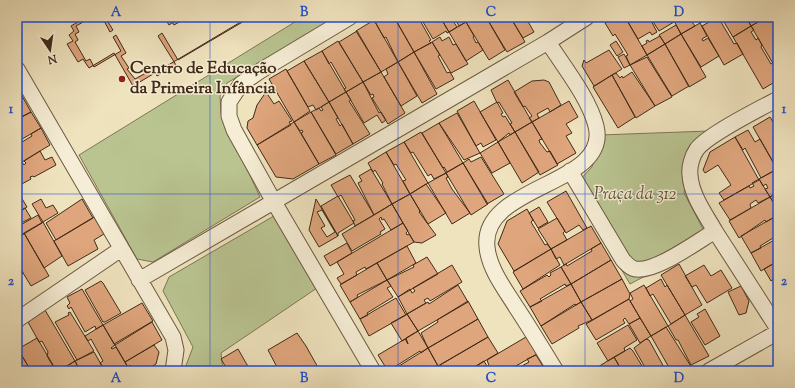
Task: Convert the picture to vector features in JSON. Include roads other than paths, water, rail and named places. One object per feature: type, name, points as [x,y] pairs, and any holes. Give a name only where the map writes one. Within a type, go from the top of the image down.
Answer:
[{"type":"street","points":[[350,17],[241,84],[229,102],[229,116],[234,130],[274,202],[373,371]]},
{"type":"street","points":[[139,280],[548,42],[580,19]]},
{"type":"street","points":[[548,42],[588,104],[596,127],[597,142],[583,164],[520,198],[498,215],[488,236],[487,245],[488,256],[500,281],[556,371]]},
{"type":"street","points":[[17,69],[173,336],[176,350],[173,371]]},
{"type":"street","points":[[708,371],[778,331],[715,231],[698,199],[691,182],[690,169],[693,157],[697,149],[708,138],[778,99]]},
{"type":"street","points":[[570,171],[623,260],[631,267],[636,269],[650,268],[715,231]]},
{"type":"street","points":[[17,320],[121,249]]},
{"type":"place","name":"Centro de Educação da Primeira Infância","points":[[122,79]]},
{"type":"park label","name":"Praça da 312","points":[[635,195]]}]
